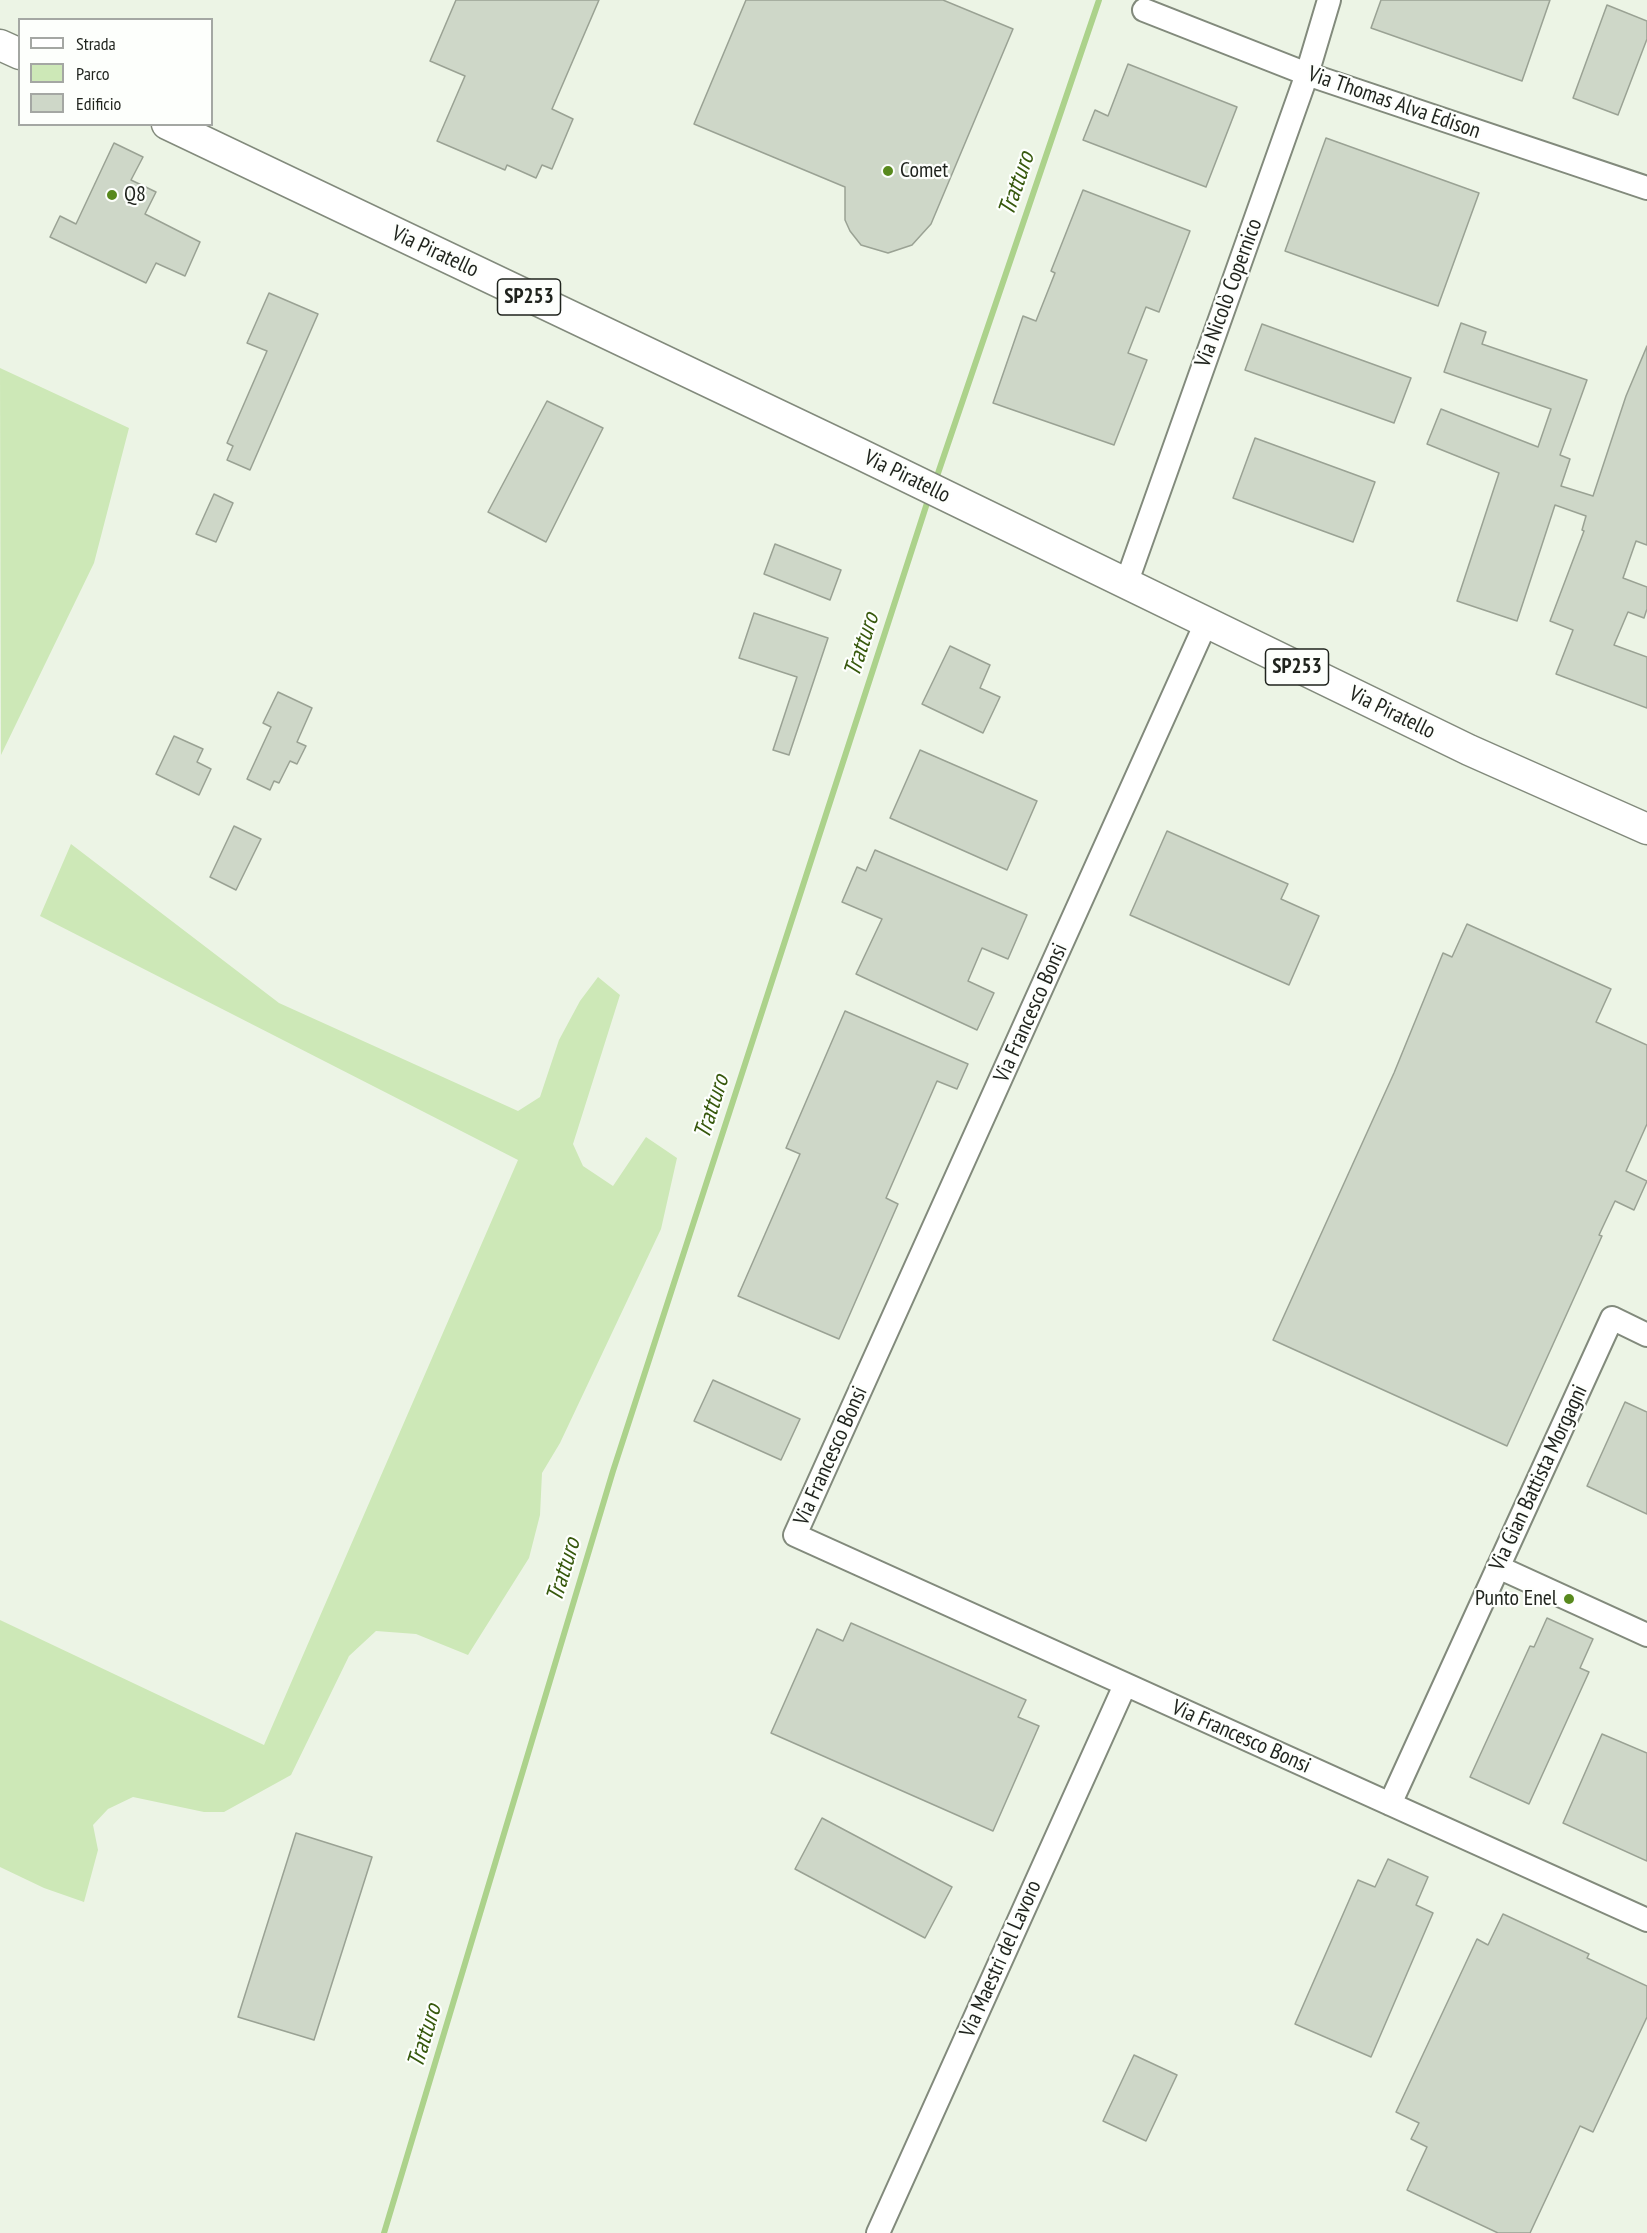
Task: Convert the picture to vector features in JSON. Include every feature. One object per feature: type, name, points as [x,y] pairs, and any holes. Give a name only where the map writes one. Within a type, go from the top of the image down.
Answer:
[{"type":"main road","points":[[0,45],[18,53]]},
{"type":"main road","name":"Via Piratello","points":[[171,126],[892,469],[1469,750],[1647,829]]},
{"type":"street","name":"Via Nicolò Copernico","points":[[1126,584],[1307,74],[1329,0]]},
{"type":"street","name":"Via Thomas Alva Edison","points":[[1144,10],[1307,74],[1647,188]]},
{"type":"street","name":"Via Francesco Bonsi","points":[[1206,623],[795,1535],[1647,1920]]},
{"type":"street","name":"Via Gian Battista Morgagni","points":[[1390,1804],[1612,1318],[1647,1335]]},
{"type":"street","points":[[1498,1567],[1647,1635]]},
{"type":"street","name":"Via Maestri del Lavoro","points":[[878,2233],[1125,1685]]},
{"type":"green space","points":[[0,368],[129,428],[94,563],[1,755]]},
{"type":"green space","points":[[71,844],[279,1003],[518,1111],[540,1097],[559,1040],[580,1001],[598,977],[620,995],[573,1144],[583,1166],[613,1186],[646,1137],[677,1158],[661,1229],[560,1443],[542,1473],[540,1515],[529,1558],[468,1655],[416,1634],[376,1631],[349,1656],[291,1775],[224,1812],[204,1812],[133,1797],[108,1809],[93,1825],[98,1850],[84,1902],[44,1888],[0,1867],[0,1620],[264,1745],[518,1160],[40,916]]},
{"type":"building","points":[[456,0],[599,0],[552,109],[573,119],[552,169],[542,165],[536,178],[507,165],[505,170],[437,141],[465,76],[430,61]]},
{"type":"building","points":[[746,0],[943,0],[1013,29],[931,224],[912,245],[888,253],[861,245],[845,220],[845,187],[694,124]]},
{"type":"building","points":[[1381,0],[1550,0],[1522,81],[1371,28]]},
{"type":"building","points":[[1607,5],[1647,21],[1647,39],[1618,115],[1573,98]]},
{"type":"building","points":[[1128,64],[1237,107],[1206,187],[1083,140],[1095,110],[1108,116]]},
{"type":"building","points":[[1326,138],[1479,193],[1438,306],[1285,251]]},
{"type":"building","points":[[114,143],[143,157],[131,180],[156,192],[145,214],[200,242],[185,276],[156,263],[146,283],[50,237],[60,216],[76,224]]},
{"type":"building","points":[[1083,190],[1190,231],[1159,312],[1146,307],[1128,353],[1147,360],[1114,445],[993,403],[1023,316],[1036,321],[1055,273],[1051,271]]},
{"type":"building","points":[[269,293],[318,314],[250,470],[227,460],[233,446],[227,443],[267,351],[247,343]]},
{"type":"building","points":[[1461,323],[1486,332],[1482,344],[1587,380],[1560,455],[1570,459],[1561,486],[1593,496],[1626,396],[1647,346],[1647,545],[1636,541],[1623,578],[1647,587],[1647,609],[1644,618],[1628,612],[1614,645],[1647,657],[1647,708],[1556,674],[1573,630],[1550,621],[1584,531],[1582,530],[1586,516],[1555,505],[1517,621],[1457,601],[1499,473],[1427,444],[1441,409],[1538,447],[1551,409],[1444,372]]},
{"type":"building","points":[[1262,324],[1411,378],[1394,423],[1245,370]]},
{"type":"building","points":[[547,401],[603,428],[546,542],[488,512]]},
{"type":"building","points":[[1255,438],[1375,482],[1353,542],[1233,498]]},
{"type":"building","points":[[214,494],[233,503],[216,542],[196,534]]},
{"type":"building","points":[[775,544],[841,570],[830,600],[764,574]]},
{"type":"building","points":[[754,613],[828,638],[789,755],[773,750],[797,677],[739,658]]},
{"type":"building","points":[[950,646],[990,665],[980,688],[1000,697],[983,733],[922,704]]},
{"type":"building","points":[[278,692],[312,708],[297,742],[306,746],[297,764],[290,761],[279,783],[274,781],[270,790],[247,779],[271,727],[263,723]]},
{"type":"building","points":[[174,736],[203,749],[197,762],[211,769],[199,795],[156,774]]},
{"type":"building","points":[[920,750],[1037,801],[1007,870],[890,818]]},
{"type":"building","points":[[234,826],[261,839],[236,890],[210,877]]},
{"type":"building","points":[[1167,831],[1288,884],[1281,899],[1319,916],[1289,985],[1130,915]]},
{"type":"building","points":[[875,850],[1027,915],[1008,959],[982,948],[968,981],[994,993],[977,1030],[856,974],[882,919],[842,902],[857,867],[866,871]]},
{"type":"building","points":[[1467,924],[1611,989],[1596,1022],[1647,1045],[1647,1124],[1626,1171],[1647,1181],[1634,1210],[1615,1201],[1599,1235],[1602,1236],[1507,1446],[1273,1340],[1394,1073],[1443,953],[1452,957]]},
{"type":"building","points":[[845,1011],[968,1064],[957,1089],[937,1081],[886,1198],[898,1204],[839,1339],[738,1296],[800,1154],[786,1148]]},
{"type":"building","points":[[713,1380],[800,1419],[781,1460],[694,1421]]},
{"type":"building","points":[[1625,1402],[1647,1412],[1647,1514],[1587,1486]]},
{"type":"building","points":[[1547,1618],[1593,1639],[1580,1668],[1589,1672],[1529,1804],[1470,1777],[1530,1646],[1534,1647]]},
{"type":"building","points":[[851,1623],[1026,1700],[1018,1717],[1039,1726],[993,1831],[771,1733],[817,1629],[843,1641]]},
{"type":"building","points":[[1602,1734],[1647,1753],[1647,1861],[1563,1823]]},
{"type":"building","points":[[822,1818],[952,1887],[925,1938],[795,1869]]},
{"type":"building","points":[[296,1833],[372,1857],[314,2040],[238,2017]]},
{"type":"building","points":[[1388,1859],[1428,1877],[1416,1905],[1433,1913],[1371,2057],[1295,2024],[1358,1880],[1375,1887]]},
{"type":"building","points":[[1503,1914],[1589,1954],[1587,1958],[1647,1986],[1647,2017],[1593,2132],[1580,2126],[1530,2233],[1498,2233],[1407,2190],[1427,2147],[1411,2139],[1419,2123],[1396,2112],[1477,1939],[1488,1945]]},
{"type":"building","points":[[1134,2055],[1177,2075],[1146,2141],[1103,2121]]},
{"type":"waterway","name":"Tratturo","points":[[935,482],[1099,0]]},
{"type":"waterway","name":"Tratturo","points":[[384,2233],[613,1471],[929,497]]},
{"type":"place","name":"Comet","points":[[888,171]]},
{"type":"place","name":"Q8","points":[[112,195]]},
{"type":"place","name":"Punto Enel","points":[[1569,1599]]}]
